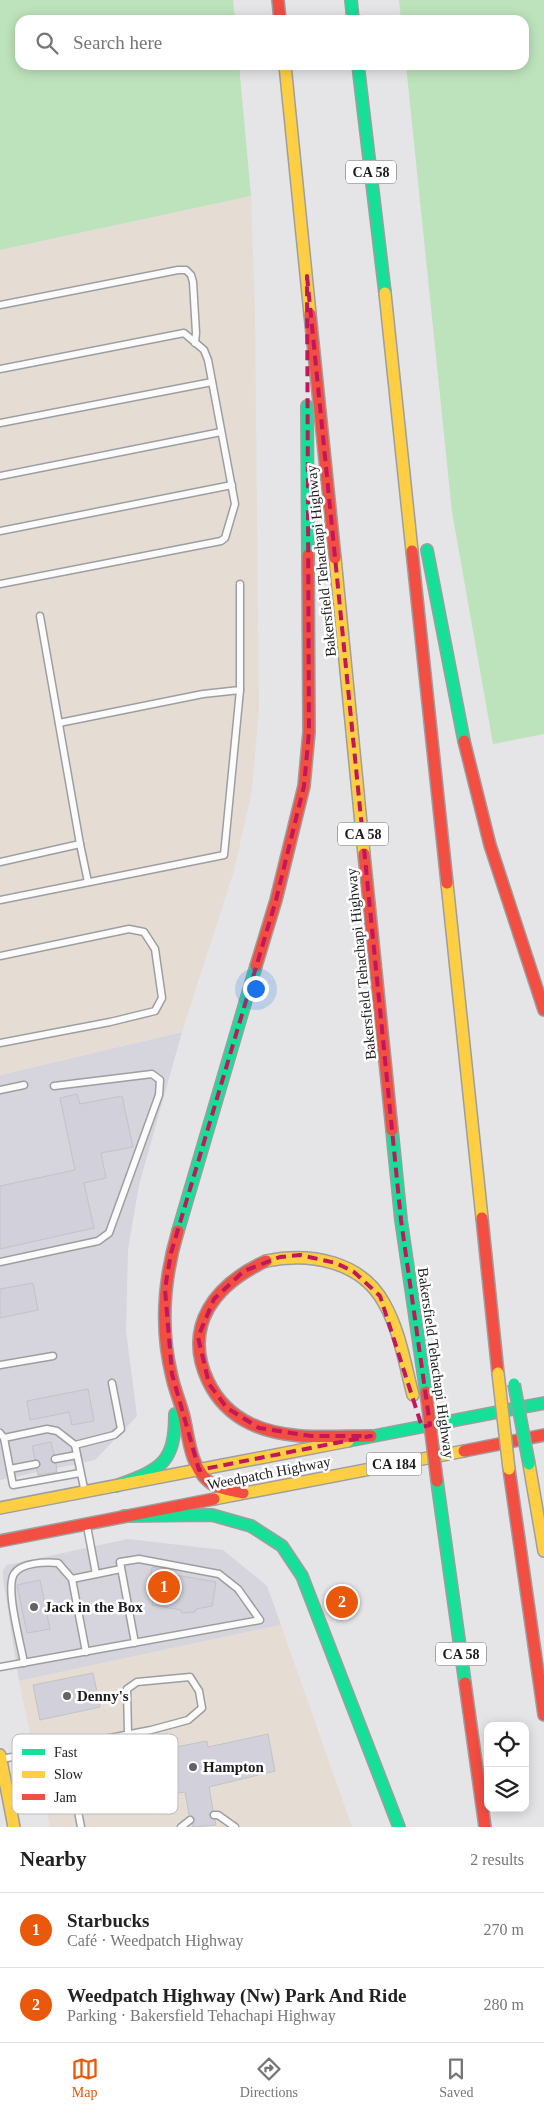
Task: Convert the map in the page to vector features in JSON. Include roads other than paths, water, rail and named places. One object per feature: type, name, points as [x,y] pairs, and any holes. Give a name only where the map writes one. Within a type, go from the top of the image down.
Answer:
[{"type":"main road","points":[[278,0],[280,15]]},
{"type":"main road","points":[[351,0],[352,15]]},
{"type":"main road","name":"Bakersfield Tehachapi Highway","points":[[286,70],[402,1220],[486,1827]]},
{"type":"main road","name":"CA 58","points":[[359,70],[384,279],[498,1373],[509,1469],[544,1715]]},
{"type":"main road","points":[[116,1486],[160,1468],[169,1457],[173,1446],[176,1395],[166,1328],[165,1289],[171,1253],[276,900],[304,786],[309,732],[310,616],[306,498],[307,276]]},
{"type":"main road","points":[[384,279],[419,500]]},
{"type":"main road","points":[[425,538],[438,621],[475,789],[501,879],[544,1010]]},
{"type":"main road","points":[[479,1202],[508,1352]]},
{"type":"main road","points":[[371,1436],[311,1436],[275,1432],[248,1423],[227,1408],[209,1384],[198,1337],[204,1318],[214,1299],[227,1284],[253,1267],[280,1257],[318,1257],[354,1272],[380,1296],[388,1311],[438,1481]]},
{"type":"main road","points":[[511,1370],[544,1551]]},
{"type":"main road","points":[[176,1395],[199,1470],[215,1486],[244,1493]]},
{"type":"main road","name":"Weedpatch Highway","points":[[0,1508],[544,1403]]},
{"type":"main road","name":"Weedpatch Highway","points":[[0,1541],[544,1435]]},
{"type":"main road","points":[[124,1516],[212,1515],[251,1526],[282,1546],[302,1576],[399,1827]]},
{"type":"main road","points":[[0,1757],[14,1827]]},
{"type":"lane","points":[[0,305],[186,270],[191,275],[193,282],[195,343]]},
{"type":"lane","points":[[0,369],[184,333],[204,350],[236,504],[225,538],[221,541],[0,584]]},
{"type":"lane","points":[[0,423],[212,382]]},
{"type":"lane","points":[[0,476],[222,432]]},
{"type":"lane","points":[[0,531],[232,485]]},
{"type":"lane","points":[[0,900],[224,855],[240,690],[240,584]]},
{"type":"lane","points":[[40,616],[88,882]]},
{"type":"lane","points":[[59,723],[203,694],[240,690]]},
{"type":"lane","points":[[0,862],[80,844]]},
{"type":"lane","points":[[0,956],[129,929],[144,932],[156,949],[162,998],[155,1011],[110,1022],[0,1043]]},
{"type":"lane","points":[[0,1262],[98,1241],[109,1233],[159,1095],[160,1080],[152,1074],[54,1086]]},
{"type":"lane","points":[[0,1090],[24,1085]]},
{"type":"lane","points":[[0,1365],[52,1356]]},
{"type":"lane","points":[[75,1444],[114,1435],[121,1429],[112,1382]]},
{"type":"lane","points":[[17,1505],[2,1435],[48,1428],[75,1444],[84,1492]]},
{"type":"lane","points":[[55,1459],[77,1455]]},
{"type":"lane","points":[[10,1469],[36,1464]]},
{"type":"lane","points":[[13,1486],[80,1473]]},
{"type":"lane","points":[[86,1524],[96,1574]]},
{"type":"lane","points":[[0,1667],[260,1620],[238,1589],[219,1574],[138,1559],[96,1574],[72,1579]]},
{"type":"lane","points":[[24,1663],[12,1600],[11,1582],[18,1569],[31,1565],[58,1563],[72,1579],[86,1652]]},
{"type":"lane","points":[[120,1566],[135,1643]]},
{"type":"lane","points":[[190,1677],[198,1691],[202,1708],[188,1720],[128,1734],[127,1689],[137,1682],[190,1677]]},
{"type":"lane","points":[[78,1814],[81,1827]]},
{"type":"lane","points":[[214,1815],[218,1814],[235,1827]]},
{"type":"lane","points":[[181,1827],[190,1820]]},
{"type":"place","name":"Starbucks","points":[[164,1587]]},
{"type":"place","name":"Weedpatch Highway (Nw) Park And Ride","points":[[342,1602]]},
{"type":"place","name":"Jack in the Box","points":[[34,1607]]},
{"type":"place","name":"Denny's","points":[[67,1696]]},
{"type":"place","name":"Hampton","points":[[193,1767]]}]
